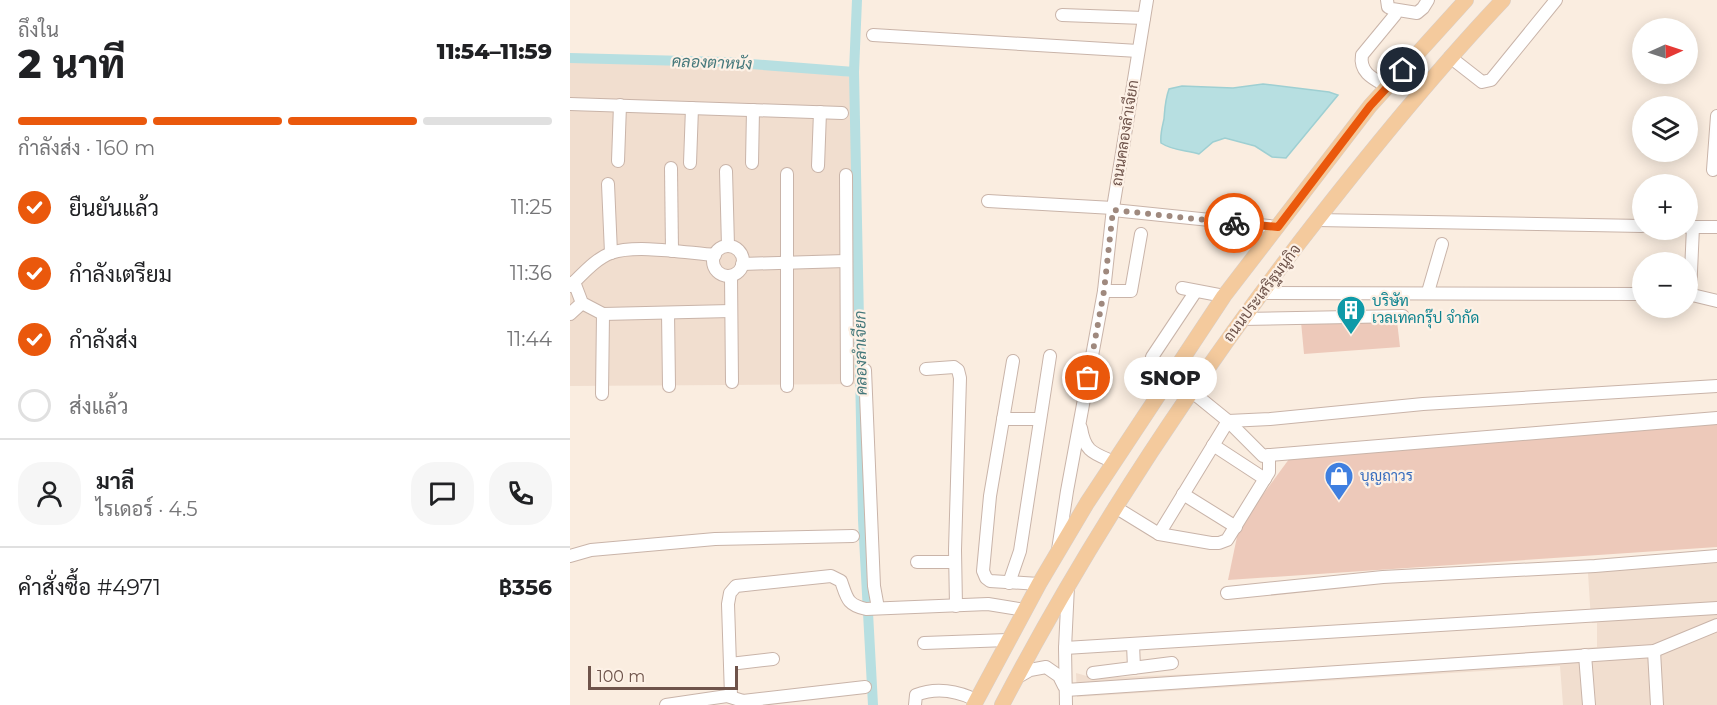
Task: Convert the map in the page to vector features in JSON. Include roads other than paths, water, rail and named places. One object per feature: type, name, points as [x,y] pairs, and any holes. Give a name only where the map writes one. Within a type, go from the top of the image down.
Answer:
[{"type":"main road","name":"ถนนประเสริฐมนูกิจ","points":[[1002,705],[1068,583],[1115,507],[1191,391],[1242,319],[1391,126],[1503,0]]},
{"type":"main road","name":"ถนนประเสริฐมนูกิจ","points":[[975,703],[1058,551],[1224,296],[1370,106],[1463,1]]},
{"type":"street","name":"ถนนคลองลำเจียก","points":[[1114,462],[1089,451],[1083,441],[1079,421],[1104,291],[1113,209],[1146,0]]},
{"type":"street","points":[[1387,0],[1388,7],[1408,6],[1417,13],[1424,8],[1428,0]]},
{"type":"street","points":[[1450,57],[1482,82],[1491,80],[1556,0]]},
{"type":"street","points":[[1062,15],[1144,18]]},
{"type":"street","points":[[1388,87],[1365,72],[1360,63],[1362,55],[1395,15]]},
{"type":"street","points":[[873,35],[1138,51]]},
{"type":"street","points":[[570,104],[842,113]]},
{"type":"street","points":[[618,160],[620,105]]},
{"type":"street","points":[[690,162],[692,108]]},
{"type":"street","points":[[752,163],[753,110]]},
{"type":"street","points":[[818,166],[820,112]]},
{"type":"street","points":[[1713,170],[1717,116]]},
{"type":"street","points":[[670,168],[672,252]]},
{"type":"street","points":[[726,171],[728,246]]},
{"type":"street","points":[[787,174],[787,386]]},
{"type":"street","points":[[846,175],[847,380]]},
{"type":"street","points":[[608,184],[611,253]]},
{"type":"street","points":[[988,201],[1113,209],[1278,227]]},
{"type":"street","points":[[1317,220],[1632,226]]},
{"type":"street","points":[[1698,227],[1717,227]]},
{"type":"street","points":[[1104,291],[1131,291],[1141,234]]},
{"type":"street","points":[[1428,292],[1442,244]]},
{"type":"street","points":[[728,246],[740,252],[742,264],[738,272],[731,276],[718,272],[713,264],[715,255],[720,248],[728,246]]},
{"type":"street","points":[[715,255],[646,249],[611,253],[597,261],[572,284],[582,303],[603,314],[731,312]]},
{"type":"street","points":[[742,264],[846,261]]},
{"type":"street","points":[[731,276],[732,382]]},
{"type":"street","points":[[1182,288],[1224,296]]},
{"type":"street","points":[[1152,357],[1196,291]]},
{"type":"street","points":[[1261,293],[1632,294]]},
{"type":"street","points":[[1698,296],[1717,301]]},
{"type":"street","points":[[570,314],[582,303]]},
{"type":"street","points":[[668,313],[669,386]]},
{"type":"street","points":[[602,394],[603,314]]},
{"type":"street","points":[[1242,319],[1403,316]]},
{"type":"street","points":[[1009,583],[1020,551],[1050,356]]},
{"type":"street","points":[[1013,361],[990,496],[983,565],[986,578],[990,581],[1039,584]]},
{"type":"street","points":[[926,369],[954,368],[958,370],[960,378],[956,606]]},
{"type":"street","points":[[864,370],[874,586],[873,609]]},
{"type":"street","points":[[1228,421],[1423,405],[1717,386]]},
{"type":"street","points":[[1191,391],[1228,421],[1263,456],[1717,418]]},
{"type":"street","points":[[1003,419],[1040,419]]},
{"type":"street","points":[[1058,551],[1079,421]]},
{"type":"street","points":[[1159,534],[1228,421]]},
{"type":"street","points":[[1213,445],[1265,479]]},
{"type":"street","points":[[1115,507],[1159,534],[1219,543],[1227,540],[1269,472],[1269,455]]},
{"type":"street","points":[[1183,494],[1236,526]]},
{"type":"street","points":[[570,556],[591,550],[715,539],[853,536]]},
{"type":"street","points":[[1227,593],[1383,577],[1595,566],[1717,556]]},
{"type":"street","points":[[917,562],[955,562]]},
{"type":"street","points":[[729,699],[729,596],[732,590],[740,585],[831,576],[841,581],[849,602],[855,607],[873,609],[988,604],[1024,610]]},
{"type":"street","points":[[1066,705],[1065,648],[1068,583]]},
{"type":"street","points":[[1065,648],[1717,608]]},
{"type":"street","points":[[1066,690],[1654,651],[1717,625]]},
{"type":"street","points":[[924,643],[1008,640]]},
{"type":"street","points":[[1133,644],[1134,668]]},
{"type":"street","points":[[1654,651],[1657,705]]},
{"type":"street","points":[[1585,655],[1589,705]]},
{"type":"street","points":[[730,664],[772,659]]},
{"type":"street","points":[[1093,673],[1172,663]]},
{"type":"street","points":[[1016,678],[1030,670],[1046,667],[1059,676],[1066,690]]},
{"type":"street","points":[[666,705],[729,699],[742,700],[866,687]]},
{"type":"street","points":[[915,705],[916,695],[925,692],[951,691],[963,693],[975,703]]},
{"type":"water","points":[[1263,84],[1338,95],[1286,158],[1272,157],[1255,146],[1225,138],[1213,142],[1199,154],[1175,149],[1161,143],[1169,89],[1182,86],[1233,88]]},
{"type":"waterway","name":"คลองลำเจียก","points":[[857,0],[854,72],[863,520],[873,705]]},
{"type":"waterway","name":"คลองตาหนัง","points":[[570,58],[725,62],[854,72]]},
{"type":"place","name":"บริษัท เวลเทคกรุ๊ป จำกัด","points":[[1351,336]]},
{"type":"place","name":"SNOP","points":[[1088,378]]},
{"type":"place","name":"บุญถาวร","points":[[1339,502]]}]
